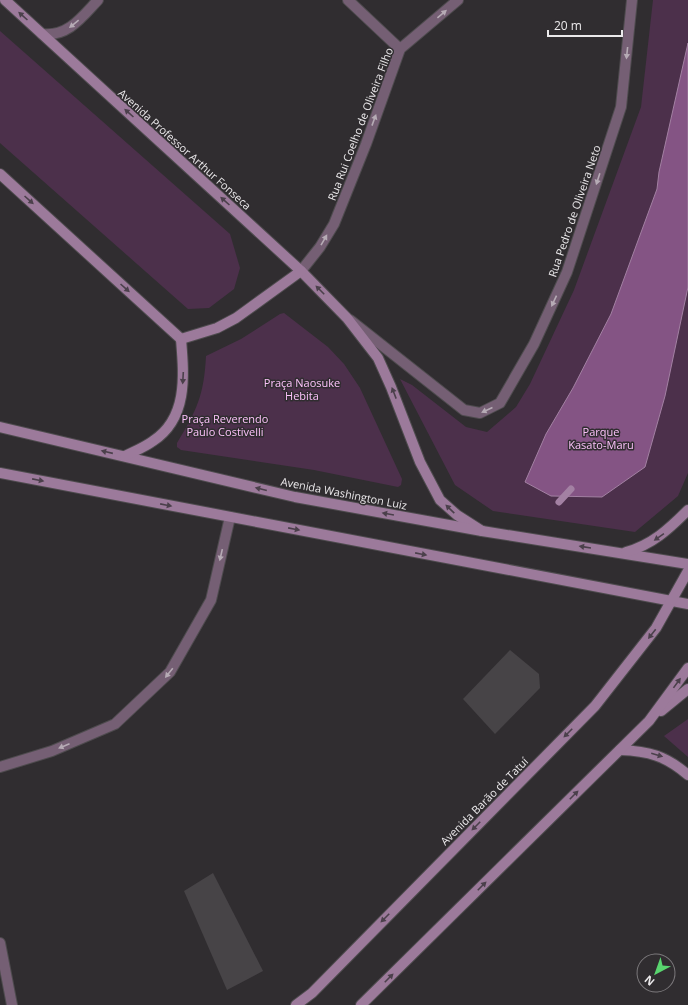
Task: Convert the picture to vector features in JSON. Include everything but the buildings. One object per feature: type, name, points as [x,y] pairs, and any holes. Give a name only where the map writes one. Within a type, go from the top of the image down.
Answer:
[{"type":"main road","name":"Avenida Professor Arthur Fonseca","points":[[4,0],[301,271],[347,318],[378,358],[420,462],[440,500],[457,516],[482,531]]},
{"type":"main road","points":[[0,174],[181,339],[184,370],[181,403],[176,417],[158,438],[126,456]]},
{"type":"main road","points":[[181,339],[217,328],[236,318],[301,271]]},
{"type":"main road","name":"Avenida Washington Luiz","points":[[0,427],[295,497],[482,531],[688,564]]},
{"type":"main road","points":[[0,473],[688,604]]},
{"type":"main road","points":[[623,553],[637,549],[659,538],[688,510]]},
{"type":"main road","name":"Avenida Barão de Tatuí","points":[[296,1005],[312,993],[595,706],[656,628],[688,571]]},
{"type":"main road","points":[[649,721],[688,668]]},
{"type":"main road","points":[[361,1005],[649,721],[688,689]]},
{"type":"main road","points":[[620,750],[641,750],[663,756],[688,775]]},
{"type":"street","points":[[42,34],[60,34],[67,30],[78,22],[98,0]]},
{"type":"street","points":[[348,0],[400,49]]},
{"type":"street","name":"Rua Rui Coelho de Oliveira Filho","points":[[301,271],[320,247],[334,224],[366,144],[400,49],[458,0]]},
{"type":"street","name":"Rua Pedro de Oliveira Neto","points":[[464,410],[480,413],[500,403],[534,344],[567,272],[622,107],[632,0]]},
{"type":"street","name":"Avenida Professor Arthur Fonseca","points":[[347,318],[464,410]]},
{"type":"street","points":[[0,767],[52,751],[115,724],[170,672],[211,600],[230,517]]},
{"type":"street","points":[[0,944],[12,1005]]},
{"type":"green space","name":"Parque Kasato-Maru","points":[[653,0],[688,0],[688,473],[678,496],[635,532],[493,511],[455,485],[400,379],[412,385],[466,427],[487,432],[516,407],[530,384],[574,290],[641,107]]},
{"type":"green space","points":[[0,31],[230,234],[240,268],[234,289],[209,308],[188,309],[0,143]]},
{"type":"green space","name":"Praça Naosuke Hebita","points":[[284,313],[328,347],[344,364],[360,388],[402,479],[401,485],[398,487],[314,470],[181,450],[177,447],[177,443],[190,421],[198,402],[205,370],[206,356],[241,339],[280,314]]},
{"type":"green space","points":[[688,719],[688,757],[664,736]]},
{"type":"shaded area","points":[[688,43],[688,287],[665,396],[645,467],[602,497],[551,496],[525,482],[546,434],[573,388],[611,314],[657,189],[659,172]]},
{"type":"waterway","points":[[559,502],[571,489]]},
{"type":"park label","name":"Praça Reverendo Paulo Costivelli","points":[[225,424]]}]
